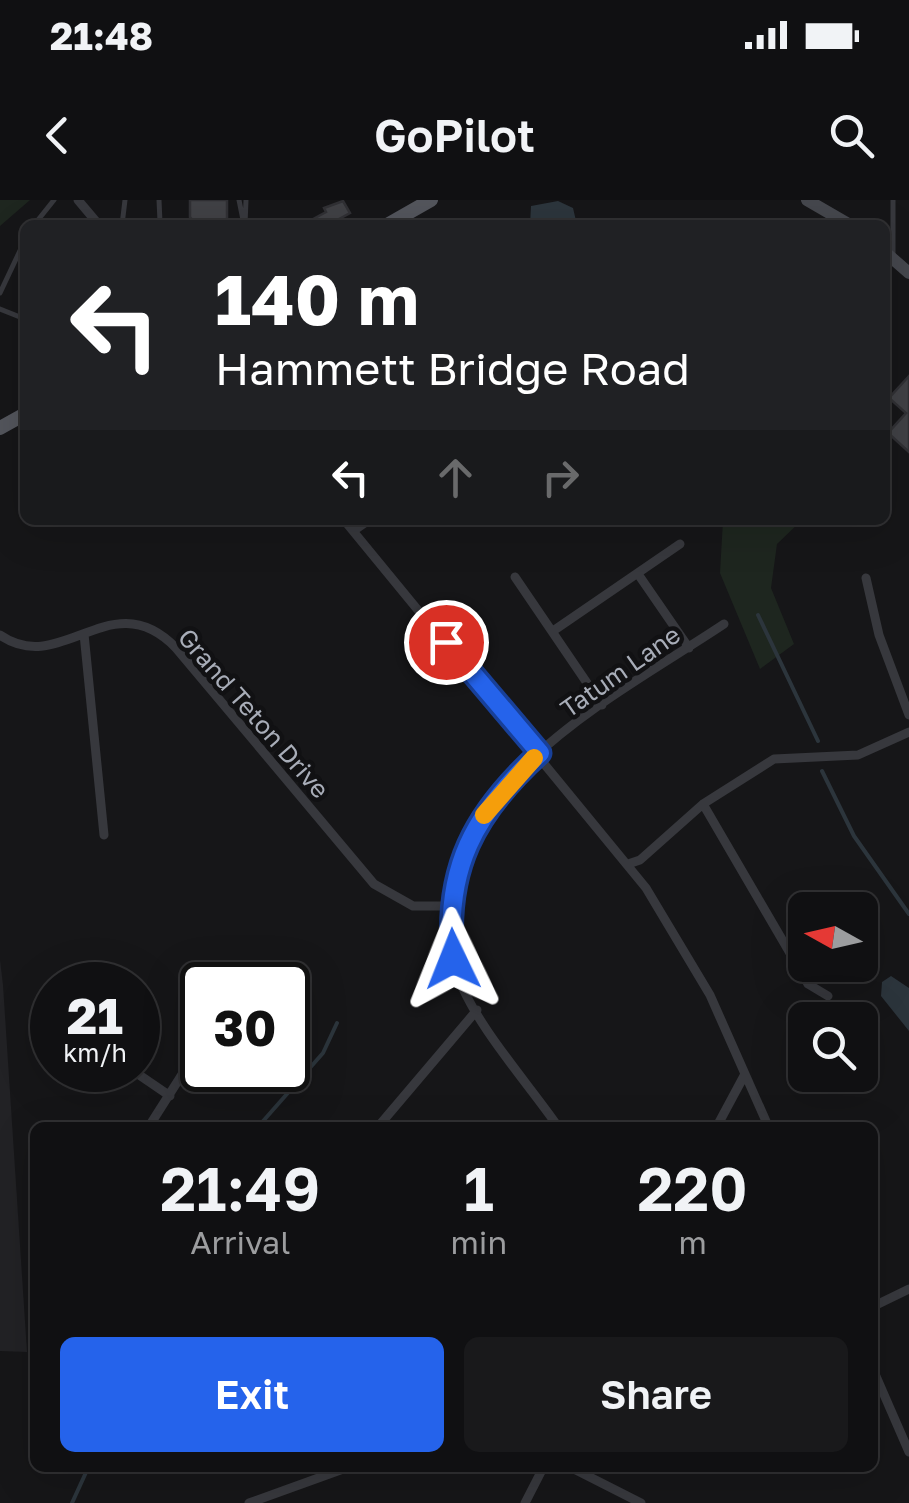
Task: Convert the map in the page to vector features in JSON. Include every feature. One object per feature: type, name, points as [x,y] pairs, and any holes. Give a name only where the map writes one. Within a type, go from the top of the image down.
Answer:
[{"type":"main road","points":[[397,220],[431,200]]},
{"type":"main road","points":[[807,200],[841,220]]},
{"type":"street","points":[[78,200],[95,220]]},
{"type":"street","points":[[349,525],[628,864],[691,958],[766,1122]]},
{"type":"street","points":[[354,531],[362,525]]},
{"type":"street","points":[[552,631],[680,544]]},
{"type":"street","points":[[638,574],[688,648]]},
{"type":"street","points":[[516,577],[602,705]]},
{"type":"street","points":[[866,578],[880,635],[909,715]]},
{"type":"street","name":"Grand Teton Drive","points":[[0,635],[37,646],[124,621],[163,636],[374,884],[413,906],[451,906]]},
{"type":"street","name":"Tatum Lane","points":[[555,1122],[477,1010],[454,967],[451,906],[460,859],[473,831],[540,753],[602,705],[724,624]]},
{"type":"street","points":[[84,634],[104,835]]},
{"type":"street","points":[[628,864],[640,860],[703,804],[774,759],[858,755],[909,732]]},
{"type":"street","points":[[703,804],[808,984],[828,996]]},
{"type":"street","points":[[382,1122],[477,1010]]},
{"type":"street","points":[[719,1122],[745,1074]]},
{"type":"street","points":[[152,1122],[180,1079]]},
{"type":"street","points":[[160,1089],[170,1096]]},
{"type":"street","points":[[878,1304],[909,1289]]},
{"type":"street","points":[[878,1381],[909,1452]]},
{"type":"street","points":[[311,1472],[314,1480]]},
{"type":"street","points":[[249,1503],[335,1472]]},
{"type":"street","points":[[526,1503],[541,1472]]},
{"type":"street","points":[[580,1472],[640,1503]]},
{"type":"lane","points":[[38,220],[54,200]]},
{"type":"lane","points":[[890,228],[891,201]]},
{"type":"lane","points":[[0,292],[20,250]]},
{"type":"shaded area","points":[[0,200],[30,200],[0,226]]},
{"type":"shaded area","points":[[558,201],[573,208],[576,220],[530,220],[531,206]]},
{"type":"shaded area","points":[[723,525],[797,525],[777,544],[771,588],[794,644],[760,669],[720,573]]},
{"type":"shaded area","points":[[0,960],[3,985],[27,1352],[0,1351]]},
{"type":"shaded area","points":[[891,976],[909,988],[909,1031],[881,996],[882,982]]},
{"type":"building","points":[[190,200],[227,200],[227,220],[190,217]]},
{"type":"building","points":[[343,201],[350,213],[337,220],[311,220],[326,212],[324,208]]},
{"type":"building","points":[[909,376],[909,452],[890,435],[906,413],[890,397]]},
{"type":"waterway","points":[[758,615],[818,741]]},
{"type":"waterway","points":[[822,771],[854,836],[909,914]]},
{"type":"waterway","points":[[262,1122],[323,1053],[337,1023]]},
{"type":"waterway","points":[[72,1503],[86,1472]]},
{"type":"slow traffic","points":[[484,815],[534,758]]},
{"type":"route","points":[[446,642],[540,753],[482,818],[465,845],[451,906],[453,959]]}]
